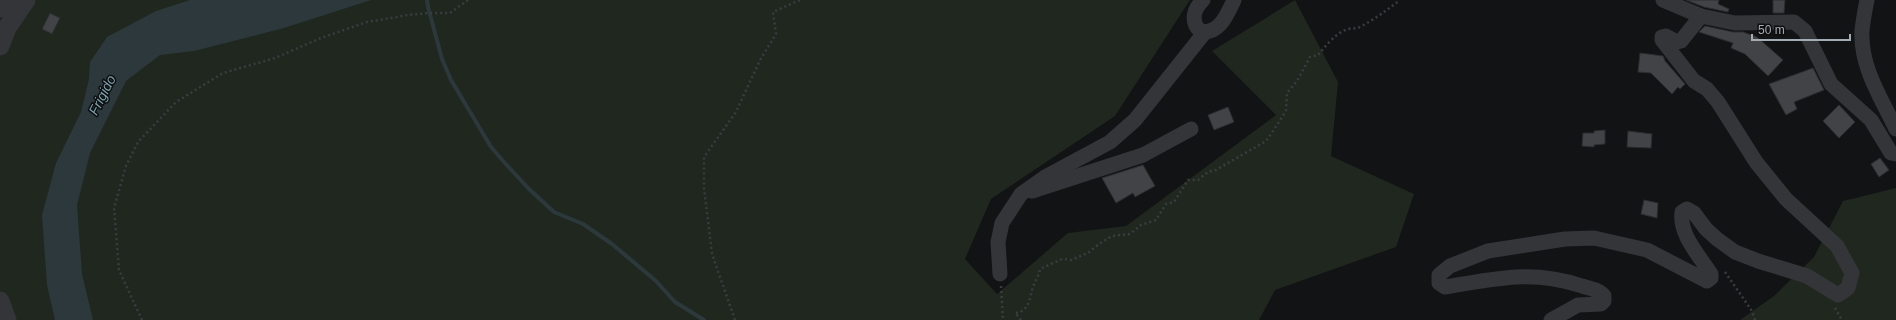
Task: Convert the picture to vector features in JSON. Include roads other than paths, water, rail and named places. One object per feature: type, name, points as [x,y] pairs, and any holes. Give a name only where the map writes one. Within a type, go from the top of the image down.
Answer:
[{"type":"street","points":[[0,10],[8,0]]},
{"type":"street","points":[[0,46],[7,28],[26,0]]},
{"type":"street","points":[[1203,0],[1194,14],[1194,20],[1200,31],[1205,32],[1216,29],[1234,0]]},
{"type":"street","points":[[1663,0],[1701,16],[1735,23],[1794,22],[1800,25],[1805,31],[1831,84],[1870,120],[1891,153],[1896,154]]},
{"type":"street","points":[[1867,0],[1862,31],[1865,58],[1871,78],[1896,128]]},
{"type":"street","points":[[1551,320],[1578,305],[1601,304],[1604,301],[1604,296],[1602,293],[1576,284],[1545,276],[1503,277],[1445,287],[1439,283],[1439,275],[1450,266],[1488,251],[1565,239],[1594,238],[1647,250],[1707,281],[1711,278],[1711,274],[1688,240],[1681,219],[1682,212],[1687,209],[1694,213],[1706,229],[1717,239],[1735,252],[1807,276],[1838,295],[1848,288],[1852,274],[1837,246],[1786,199],[1756,162],[1708,88],[1694,81],[1662,40],[1662,37],[1666,36],[1677,42],[1681,41],[1695,21],[1701,16]]},
{"type":"street","points":[[1000,274],[998,242],[1002,223],[1021,194],[1045,177],[1110,142],[1135,120],[1205,32]]},
{"type":"street","points":[[1021,194],[1143,156],[1191,129]]},
{"type":"street","points":[[0,301],[7,320]]},
{"type":"water","name":"Frigido","points":[[190,0],[371,0],[284,28],[194,51],[160,55],[126,81],[90,153],[77,205],[82,274],[93,320],[55,320],[47,285],[42,215],[56,163],[81,112],[89,79],[90,62],[107,37],[156,11]]},
{"type":"waterway","points":[[427,0],[442,59],[451,80],[491,147],[529,189],[554,212],[583,224],[612,244],[656,281],[675,302],[704,320]]}]
